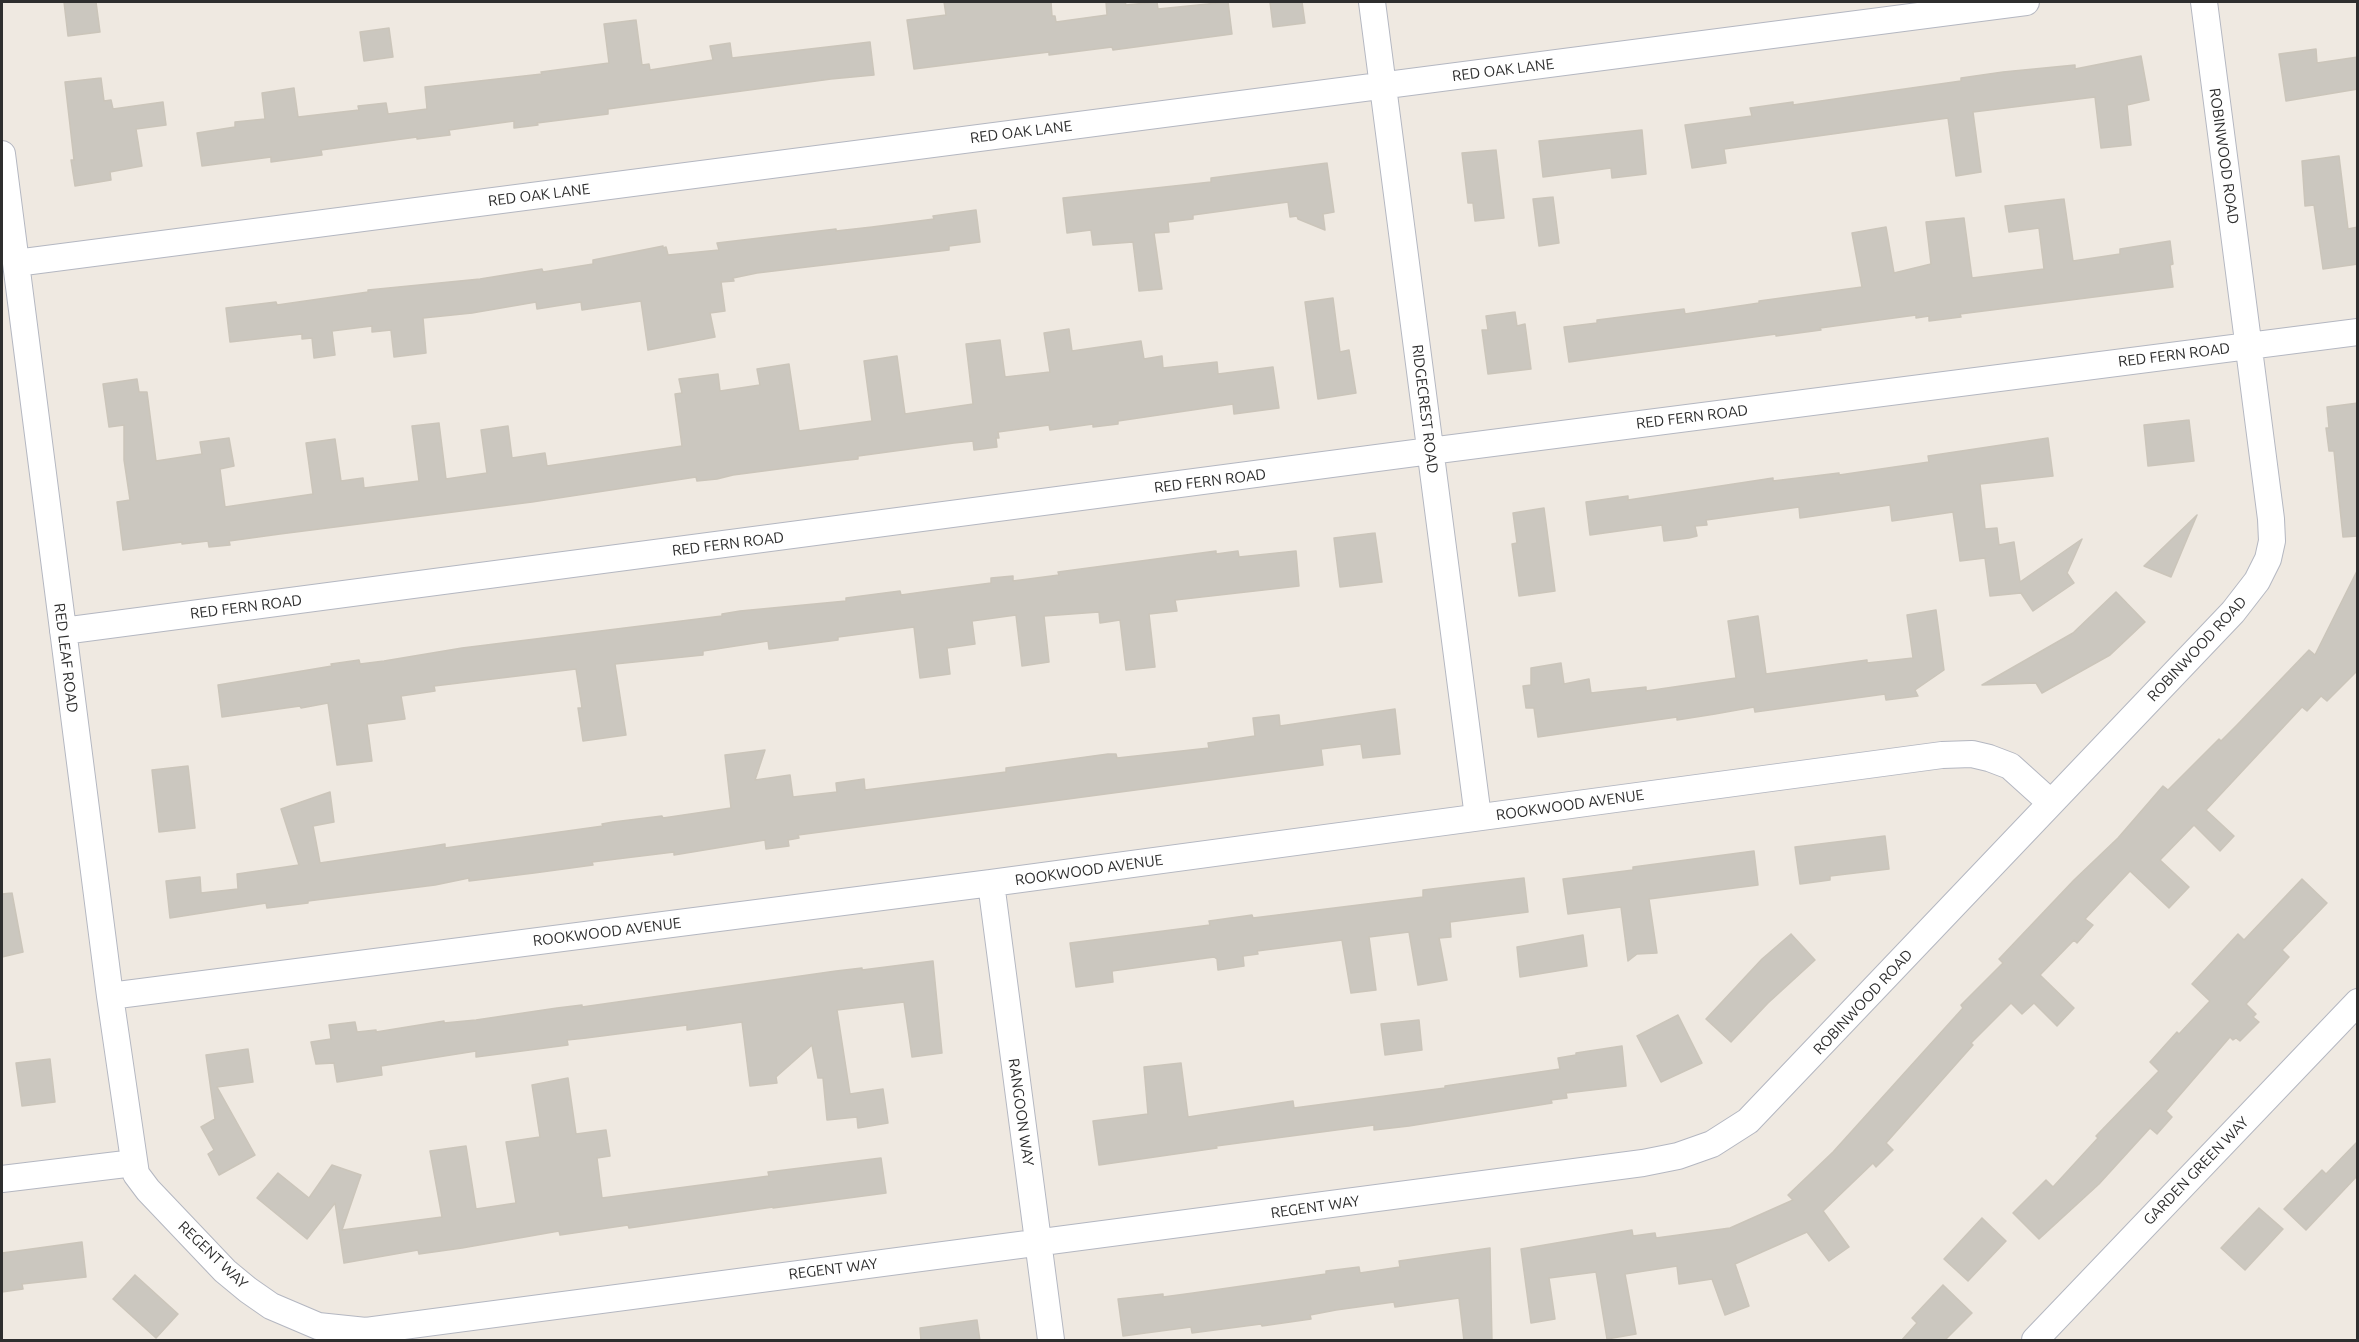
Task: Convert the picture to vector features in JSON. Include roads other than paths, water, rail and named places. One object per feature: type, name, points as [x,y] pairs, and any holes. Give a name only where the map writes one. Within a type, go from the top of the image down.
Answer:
[{"type":"street","name":"RIDGECREST ROAD","points":[[1372,2],[1478,817]]},
{"type":"street","name":"RED OAK LANE","points":[[15,263],[2026,2]]},
{"type":"street","name":"ROBINWOOD ROAD","points":[[1726,1135],[1748,1121],[1803,1065],[2233,612],[2257,581],[2268,559],[2272,541],[2271,519],[2204,2]]},
{"type":"street","name":"RED LEAF ROAD","points":[[2,154],[110,996],[134,1162]]},
{"type":"street","name":"RED FERN ROAD","points":[[63,631],[1430,451],[2358,332]]},
{"type":"street","name":"ROOKWOOD AVENUE","points":[[110,996],[991,883],[1942,755],[1972,754],[2010,766],[2051,803]]},
{"type":"street","name":"RANGOON WAY","points":[[991,883],[1051,1341]]},
{"type":"street","name":"GARDEN GREEN WAY","points":[[2035,1341],[2358,1002]]},
{"type":"street","name":"REGENT WAY","points":[[134,1162],[136,1174],[148,1190],[225,1271],[248,1290],[271,1306],[318,1326],[342,1330],[366,1330],[1039,1244],[1643,1163],[1678,1156],[1712,1144],[1726,1135]]},
{"type":"street","points":[[2,1179],[134,1162]]}]
